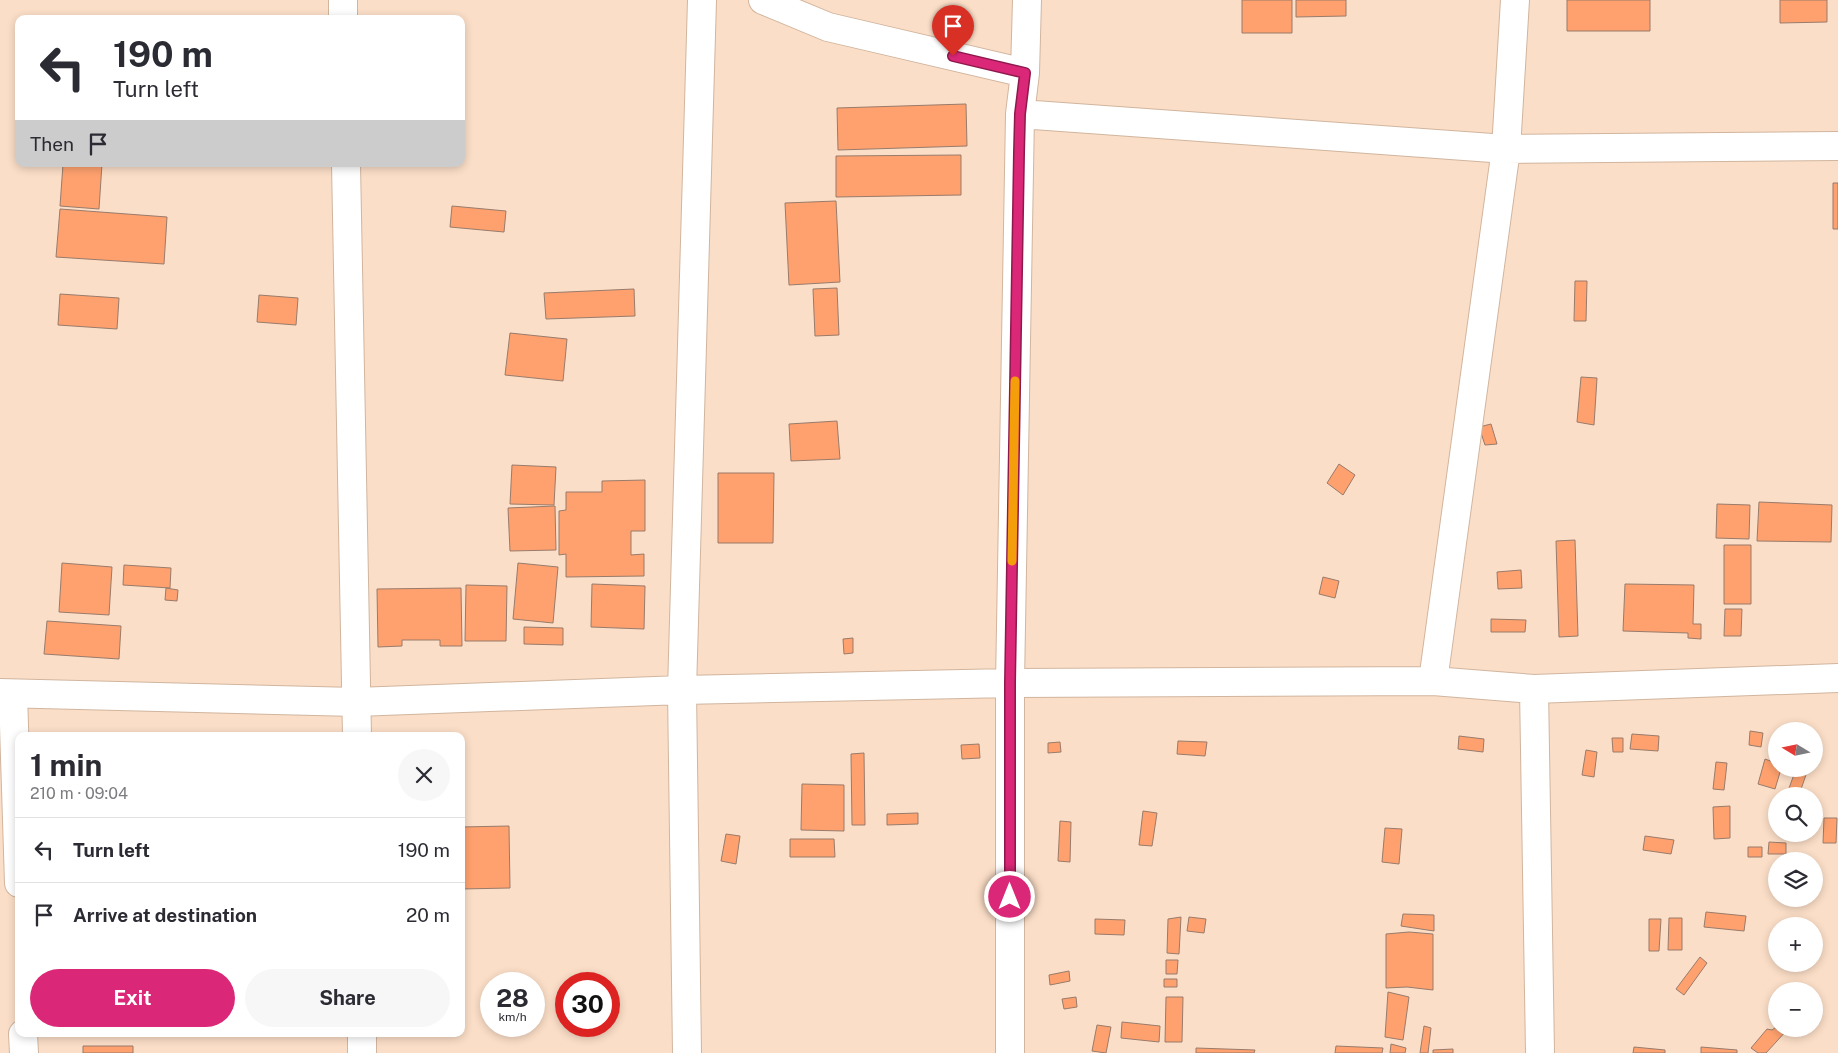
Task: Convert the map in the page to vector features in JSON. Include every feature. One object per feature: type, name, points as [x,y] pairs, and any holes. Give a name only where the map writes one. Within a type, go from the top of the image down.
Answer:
[{"type":"street","points":[[343,0],[343,15]]},
{"type":"street","points":[[687,1053],[682,690],[702,0]]},
{"type":"street","points":[[762,0],[828,27],[1025,73]]},
{"type":"street","points":[[1010,1053],[1010,683],[1020,114],[1025,73],[1027,0]]},
{"type":"street","points":[[1433,681],[1506,149],[1515,0]]},
{"type":"street","points":[[1020,114],[1506,149],[1838,146]]},
{"type":"street","points":[[346,167],[357,732]]},
{"type":"street","points":[[15,825],[6,694],[356,702],[682,690],[1010,683],[1433,681],[1534,688],[1838,678]]},
{"type":"street","points":[[1534,688],[1540,1053]]},
{"type":"street","points":[[24,1037],[24,1053]]},
{"type":"street","points":[[362,1037],[362,1053]]},
{"type":"building","points":[[1242,0],[1292,0],[1292,33],[1242,33]]},
{"type":"building","points":[[1296,0],[1346,0],[1346,16],[1296,17]]},
{"type":"building","points":[[1567,0],[1650,0],[1650,31],[1567,31]]},
{"type":"building","points":[[1780,0],[1827,0],[1827,22],[1780,23]]},
{"type":"building","points":[[966,104],[967,146],[838,150],[837,108]]},
{"type":"building","points":[[961,155],[961,195],[836,197],[836,156]]},
{"type":"building","points":[[63,167],[102,167],[99,209],[60,206]]},
{"type":"building","points":[[1833,183],[1838,183],[1838,229],[1833,229]]},
{"type":"building","points":[[836,201],[840,282],[789,285],[785,203]]},
{"type":"building","points":[[452,206],[506,211],[504,232],[450,227]]},
{"type":"building","points":[[60,209],[167,217],[164,264],[56,257]]},
{"type":"building","points":[[1575,281],[1587,281],[1586,321],[1574,321]]},
{"type":"building","points":[[837,288],[839,335],[815,336],[813,289]]},
{"type":"building","points":[[634,289],[635,316],[546,319],[544,293]]},
{"type":"building","points":[[60,294],[119,298],[117,329],[58,325]]},
{"type":"building","points":[[259,295],[298,298],[296,325],[257,322]]},
{"type":"building","points":[[510,333],[567,339],[563,381],[505,375]]},
{"type":"building","points":[[1581,377],[1597,378],[1594,425],[1577,422]]},
{"type":"building","points":[[837,421],[840,459],[791,461],[789,424]]},
{"type":"building","points":[[1491,424],[1497,444],[1485,445],[1479,427]]},
{"type":"building","points":[[1339,464],[1355,475],[1343,495],[1327,483]]},
{"type":"building","points":[[512,465],[556,467],[554,505],[510,504]]},
{"type":"building","points":[[718,473],[774,473],[773,543],[718,543]]},
{"type":"building","points":[[645,480],[645,531],[631,531],[631,555],[644,554],[644,576],[566,577],[566,554],[559,555],[559,511],[566,510],[566,492],[602,492],[602,481]]},
{"type":"building","points":[[1759,502],[1832,505],[1831,542],[1757,541]]},
{"type":"building","points":[[1717,504],[1750,505],[1749,539],[1716,538]]},
{"type":"building","points":[[555,506],[556,550],[510,551],[508,508]]},
{"type":"building","points":[[1575,540],[1578,636],[1559,637],[1556,541]]},
{"type":"building","points":[[1724,545],[1751,545],[1751,604],[1724,604]]},
{"type":"building","points":[[62,563],[112,567],[109,615],[59,612]]},
{"type":"building","points":[[518,563],[558,567],[553,623],[513,619]]},
{"type":"building","points":[[124,565],[171,568],[170,588],[123,585]]},
{"type":"building","points":[[1521,570],[1522,588],[1498,589],[1497,572]]},
{"type":"building","points":[[1323,577],[1339,581],[1335,598],[1319,594]]},
{"type":"building","points":[[592,584],[645,586],[644,629],[591,627]]},
{"type":"building","points":[[1625,584],[1694,585],[1693,624],[1701,624],[1701,639],[1688,638],[1688,633],[1623,631]]},
{"type":"building","points":[[466,585],[507,586],[506,641],[465,641]]},
{"type":"building","points":[[166,588],[178,590],[177,601],[165,600]]},
{"type":"building","points":[[461,588],[462,646],[440,646],[440,640],[402,640],[402,646],[378,647],[377,589]]},
{"type":"building","points":[[1725,609],[1742,609],[1741,636],[1724,636]]},
{"type":"building","points":[[1491,619],[1526,620],[1525,632],[1491,632]]},
{"type":"building","points":[[47,621],[121,626],[119,659],[44,654]]},
{"type":"building","points":[[524,627],[563,628],[563,645],[524,644]]},
{"type":"building","points":[[853,638],[853,653],[844,654],[843,639]]},
{"type":"building","points":[[1750,731],[1763,733],[1761,747],[1749,745]]},
{"type":"building","points":[[1632,734],[1659,736],[1658,751],[1630,749]]},
{"type":"building","points":[[1459,736],[1484,739],[1483,752],[1458,749]]},
{"type":"building","points":[[1612,738],[1623,738],[1623,752],[1613,752]]},
{"type":"building","points":[[1178,741],[1207,742],[1205,756],[1177,754]]},
{"type":"building","points":[[1060,742],[1061,752],[1048,753],[1048,743]]},
{"type":"building","points":[[979,744],[980,758],[962,759],[961,745]]},
{"type":"building","points":[[1586,750],[1597,752],[1594,777],[1582,775]]},
{"type":"building","points":[[864,753],[865,825],[852,825],[851,754]]},
{"type":"building","points":[[1765,759],[1768,760],[1768,778],[1778,778],[1776,787],[1758,784]]},
{"type":"building","points":[[1716,762],[1727,763],[1724,790],[1713,789]]},
{"type":"building","points":[[1793,778],[1805,778],[1802,787],[1789,787]]},
{"type":"building","points":[[802,784],[844,785],[844,831],[801,830]]},
{"type":"building","points":[[1730,806],[1730,838],[1714,839],[1713,807]]},
{"type":"building","points":[[1143,811],[1157,813],[1152,846],[1139,845]]},
{"type":"building","points":[[918,813],[918,824],[887,825],[887,814]]},
{"type":"building","points":[[1824,818],[1837,818],[1836,843],[1823,843]]},
{"type":"building","points":[[1060,821],[1071,822],[1070,862],[1058,861]]},
{"type":"building","points":[[509,826],[510,888],[465,889],[465,827]]},
{"type":"building","points":[[1385,828],[1402,829],[1399,864],[1382,862]]},
{"type":"building","points":[[726,834],[740,836],[736,864],[721,861]]},
{"type":"building","points":[[1645,836],[1674,840],[1671,854],[1643,850]]},
{"type":"building","points":[[790,839],[834,839],[835,857],[790,857]]},
{"type":"building","points":[[1769,842],[1786,843],[1786,852],[1768,852]]},
{"type":"building","points":[[1748,847],[1762,847],[1762,857],[1748,857]]},
{"type":"building","points":[[1706,912],[1746,916],[1744,931],[1704,927]]},
{"type":"building","points":[[1403,914],[1434,915],[1434,931],[1401,926]]},
{"type":"building","points":[[1181,917],[1179,954],[1167,953],[1168,919]]},
{"type":"building","points":[[1189,917],[1206,919],[1204,933],[1187,931]]},
{"type":"building","points":[[1669,918],[1682,918],[1682,950],[1668,950]]},
{"type":"building","points":[[1095,919],[1125,920],[1124,935],[1095,934]]},
{"type":"building","points":[[1649,919],[1661,919],[1659,951],[1649,951]]},
{"type":"building","points":[[1409,932],[1433,934],[1433,990],[1407,987],[1386,988],[1386,934]]},
{"type":"building","points":[[1700,957],[1707,963],[1684,995],[1676,989]]},
{"type":"building","points":[[1166,960],[1178,960],[1177,974],[1166,974]]},
{"type":"building","points":[[1069,971],[1070,981],[1050,985],[1049,975]]},
{"type":"building","points":[[1164,979],[1177,979],[1177,987],[1164,987]]},
{"type":"building","points":[[1388,992],[1409,997],[1403,1040],[1385,1037]]},
{"type":"building","points":[[1076,997],[1077,1007],[1064,1009],[1062,999]]},
{"type":"building","points":[[1166,997],[1183,997],[1182,1042],[1165,1042]]},
{"type":"building","points":[[1122,1022],[1160,1026],[1159,1042],[1121,1038]]},
{"type":"building","points":[[1097,1025],[1111,1027],[1106,1053],[1092,1051]]},
{"type":"building","points":[[1424,1026],[1431,1028],[1428,1053],[1420,1053]]},
{"type":"building","points":[[1767,1029],[1768,1037],[1781,1037],[1766,1053],[1758,1053],[1751,1048]]},
{"type":"building","points":[[1391,1044],[1406,1048],[1405,1053],[1390,1053]]},
{"type":"building","points":[[83,1046],[133,1046],[133,1053],[83,1053]]},
{"type":"building","points":[[1336,1046],[1383,1048],[1382,1053],[1335,1053]]},
{"type":"building","points":[[1634,1047],[1665,1050],[1665,1053],[1633,1053]]},
{"type":"building","points":[[1701,1047],[1737,1050],[1737,1053],[1701,1053]]},
{"type":"building","points":[[1196,1048],[1255,1050],[1254,1053],[1196,1053]]},
{"type":"building","points":[[1453,1049],[1453,1053],[1433,1053],[1433,1050]]},
{"type":"slow traffic","points":[[1012,561],[1015,381]]},
{"type":"route","points":[[953,56],[1025,73],[1020,114],[1019,153],[1010,683],[1010,897]]}]
